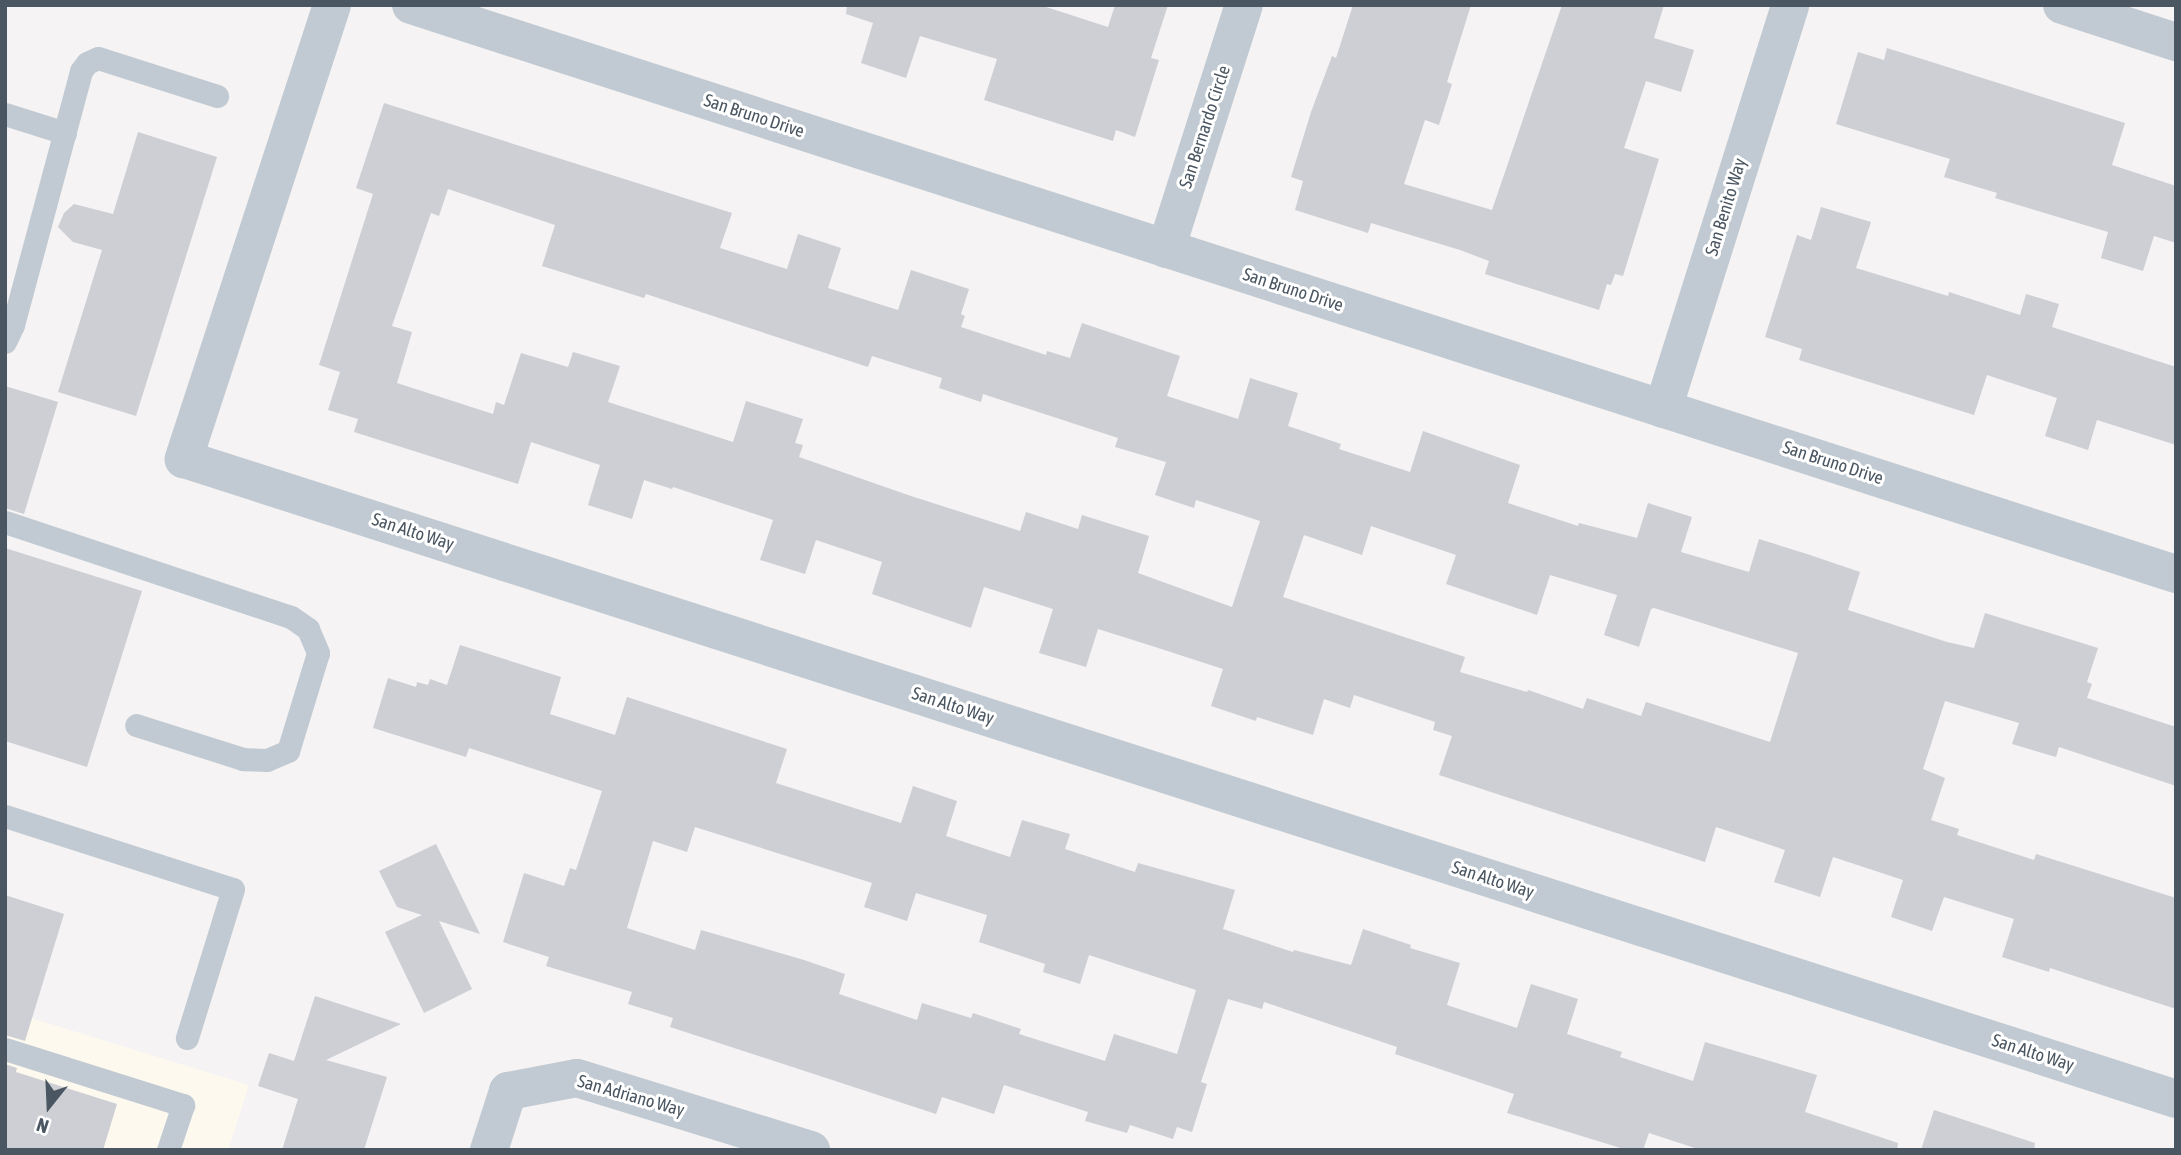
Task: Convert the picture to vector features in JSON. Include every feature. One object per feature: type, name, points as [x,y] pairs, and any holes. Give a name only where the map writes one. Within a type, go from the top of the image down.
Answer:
[{"type":"street","name":"San Alto Way","points":[[332,5],[184,459],[2176,1099]]},
{"type":"street","name":"San Bruno Drive","points":[[411,5],[2176,574]]},
{"type":"street","name":"San Bernardo Circle","points":[[1166,249],[1244,5]]},
{"type":"street","name":"San Benito Way","points":[[1663,409],[1790,5]]},
{"type":"street","points":[[2062,5],[2176,42]]},
{"type":"street","name":"San Adriano Way","points":[[489,1150],[508,1091],[577,1078],[811,1150]]},
{"type":"lane","points":[[5,342],[13,325],[82,71],[87,63],[98,58],[217,96]]},
{"type":"lane","points":[[5,114],[65,133]]},
{"type":"lane","points":[[5,522],[291,617],[308,629],[318,653],[288,751],[267,760],[243,759],[136,725]]},
{"type":"lane","points":[[5,816],[233,889],[187,1038]]},
{"type":"lane","points":[[5,1049],[183,1105],[168,1150]]},
{"type":"shaded area","points":[[5,1010],[249,1085],[228,1150],[5,1150]]},
{"type":"building","points":[[847,5],[1040,5],[1108,27],[1115,5],[1168,5],[1151,58],[1159,60],[1135,137],[1116,130],[1113,141],[984,100],[997,59],[920,36],[906,78],[861,63],[873,23],[846,14]]},
{"type":"building","points":[[1353,5],[1471,5],[1447,82],[1452,84],[1439,125],[1425,120],[1404,184],[1492,210],[1562,5],[1664,5],[1654,38],[1694,50],[1681,92],[1646,81],[1624,148],[1659,159],[1623,276],[1615,274],[1611,285],[1607,284],[1599,310],[1485,274],[1489,261],[1460,250],[1371,223],[1368,233],[1295,210],[1303,181],[1291,177],[1311,112],[1332,56],[1336,58]]},
{"type":"building","points":[[1887,48],[2125,123],[2112,165],[2176,186],[2176,243],[2154,236],[2143,271],[2101,258],[2108,232],[1995,198],[1997,193],[1944,177],[1950,159],[1836,124],[1858,52],[1884,60]]},
{"type":"building","points":[[384,103],[732,213],[720,248],[787,269],[798,234],[841,248],[828,288],[898,310],[911,270],[969,289],[961,314],[965,316],[961,327],[1046,355],[1047,351],[1070,358],[1082,323],[1180,356],[1167,396],[1238,419],[1250,378],[1298,393],[1288,426],[1341,444],[1339,449],[1410,472],[1423,431],[1520,465],[1508,503],[1578,526],[1579,523],[1637,538],[1648,503],[1692,517],[1681,552],[1749,572],[1759,539],[1807,554],[1860,572],[1848,610],[1947,642],[1974,648],[1985,613],[2098,648],[2087,682],[2092,684],[2087,698],[2176,727],[2176,786],[2059,747],[2056,757],[2012,744],[2019,723],[1945,701],[1923,769],[1945,778],[1931,820],[1959,829],[1957,835],[2034,860],[2036,854],[2176,898],[2176,1009],[2050,968],[2049,972],[2002,957],[2014,919],[1944,897],[1932,931],[1891,917],[1903,880],[1833,857],[1820,897],[1774,882],[1785,850],[1716,827],[1705,862],[1439,775],[1452,736],[1433,730],[1435,722],[1354,695],[1350,708],[1324,699],[1313,735],[1257,717],[1256,721],[1211,706],[1223,669],[1098,629],[1086,667],[1039,653],[1053,609],[984,587],[971,628],[872,594],[882,562],[816,540],[805,574],[760,560],[773,520],[673,487],[672,489],[644,480],[632,519],[588,505],[600,465],[531,442],[518,484],[354,432],[358,419],[328,410],[340,372],[319,365],[373,194],[356,188]],"holes":[[[448,189],[555,225],[542,266],[644,298],[646,294],[868,367],[872,356],[942,378],[939,388],[981,402],[983,394],[1118,438],[1115,447],[1166,462],[1155,495],[1194,508],[1196,500],[1260,521],[1232,607],[1138,573],[1149,536],[1082,515],[1078,529],[1026,512],[1020,531],[908,495],[799,457],[803,445],[795,443],[803,419],[746,401],[733,442],[608,402],[620,366],[573,352],[568,367],[521,353],[504,405],[496,402],[493,414],[397,383],[412,332],[392,326],[431,213],[439,216]],[[1371,526],[1456,555],[1446,584],[1537,615],[1550,575],[1617,595],[1604,635],[1639,647],[1651,609],[1654,608],[1798,653],[1770,742],[1646,702],[1641,716],[1587,698],[1583,709],[1528,690],[1527,692],[1460,672],[1465,657],[1283,597],[1304,535],[1362,555]]]},
{"type":"building","points":[[138,132],[217,157],[136,416],[58,392],[102,250],[73,242],[58,227],[64,213],[74,204],[113,214]]},
{"type":"building","points":[[1821,207],[1871,222],[1856,268],[1948,296],[1949,292],[2020,315],[2026,294],[2059,304],[2052,327],[2176,367],[2176,445],[2097,420],[2088,450],[2045,436],[2057,398],[1987,375],[1974,415],[1799,360],[1802,349],[1765,337],[1797,235],[1811,240]]},
{"type":"building","points":[[5,386],[58,402],[24,514],[5,508]]},
{"type":"building","points":[[5,548],[142,591],[87,767],[5,741]]},
{"type":"building","points":[[460,645],[561,677],[550,714],[615,735],[627,697],[787,749],[776,783],[901,823],[913,786],[957,801],[946,836],[1010,857],[1022,820],[1070,834],[1065,849],[1135,872],[1138,863],[1235,890],[1223,929],[1293,952],[1294,950],[1351,965],[1363,929],[1411,945],[1410,948],[1460,963],[1447,1005],[1517,1028],[1531,984],[1578,999],[1567,1034],[1622,1052],[1620,1057],[1693,1081],[1705,1042],[1817,1075],[1805,1112],[1898,1143],[1897,1150],[1701,1150],[1649,1133],[1643,1150],[1627,1150],[1507,1113],[1514,1094],[1395,1054],[1397,1047],[1264,1002],[1262,1009],[1228,999],[1201,1082],[1207,1084],[1192,1132],[1177,1127],[1173,1139],[1130,1125],[1127,1133],[1085,1121],[1088,1112],[1004,1085],[994,1114],[942,1097],[936,1114],[670,1027],[673,1018],[628,1004],[632,992],[546,966],[549,957],[503,942],[524,873],[564,886],[570,868],[576,870],[602,791],[469,748],[466,757],[373,728],[388,678],[416,687],[417,682],[428,685],[430,679],[447,685]],"holes":[[[695,827],[872,883],[864,907],[907,921],[916,893],[987,915],[979,942],[1045,964],[1043,972],[1080,984],[1089,955],[1196,990],[1177,1054],[1114,1034],[1105,1061],[1019,1034],[1021,1029],[973,1013],[971,1018],[922,1003],[917,1020],[839,994],[845,974],[804,960],[701,930],[695,950],[627,928],[653,841],[687,852]]]},
{"type":"building","points":[[436,844],[480,934],[439,921],[472,989],[424,1013],[385,932],[422,915],[397,907],[379,871]]},
{"type":"building","points":[[5,895],[64,914],[25,1041],[5,1035]]},
{"type":"building","points":[[315,996],[401,1024],[326,1060],[387,1077],[364,1150],[282,1150],[298,1099],[258,1086],[269,1053],[294,1061]]},
{"type":"building","points":[[5,1064],[17,1068],[16,1072],[117,1104],[103,1150],[5,1150]]},
{"type":"building","points":[[1934,1110],[2035,1143],[2034,1150],[1921,1150]]}]
